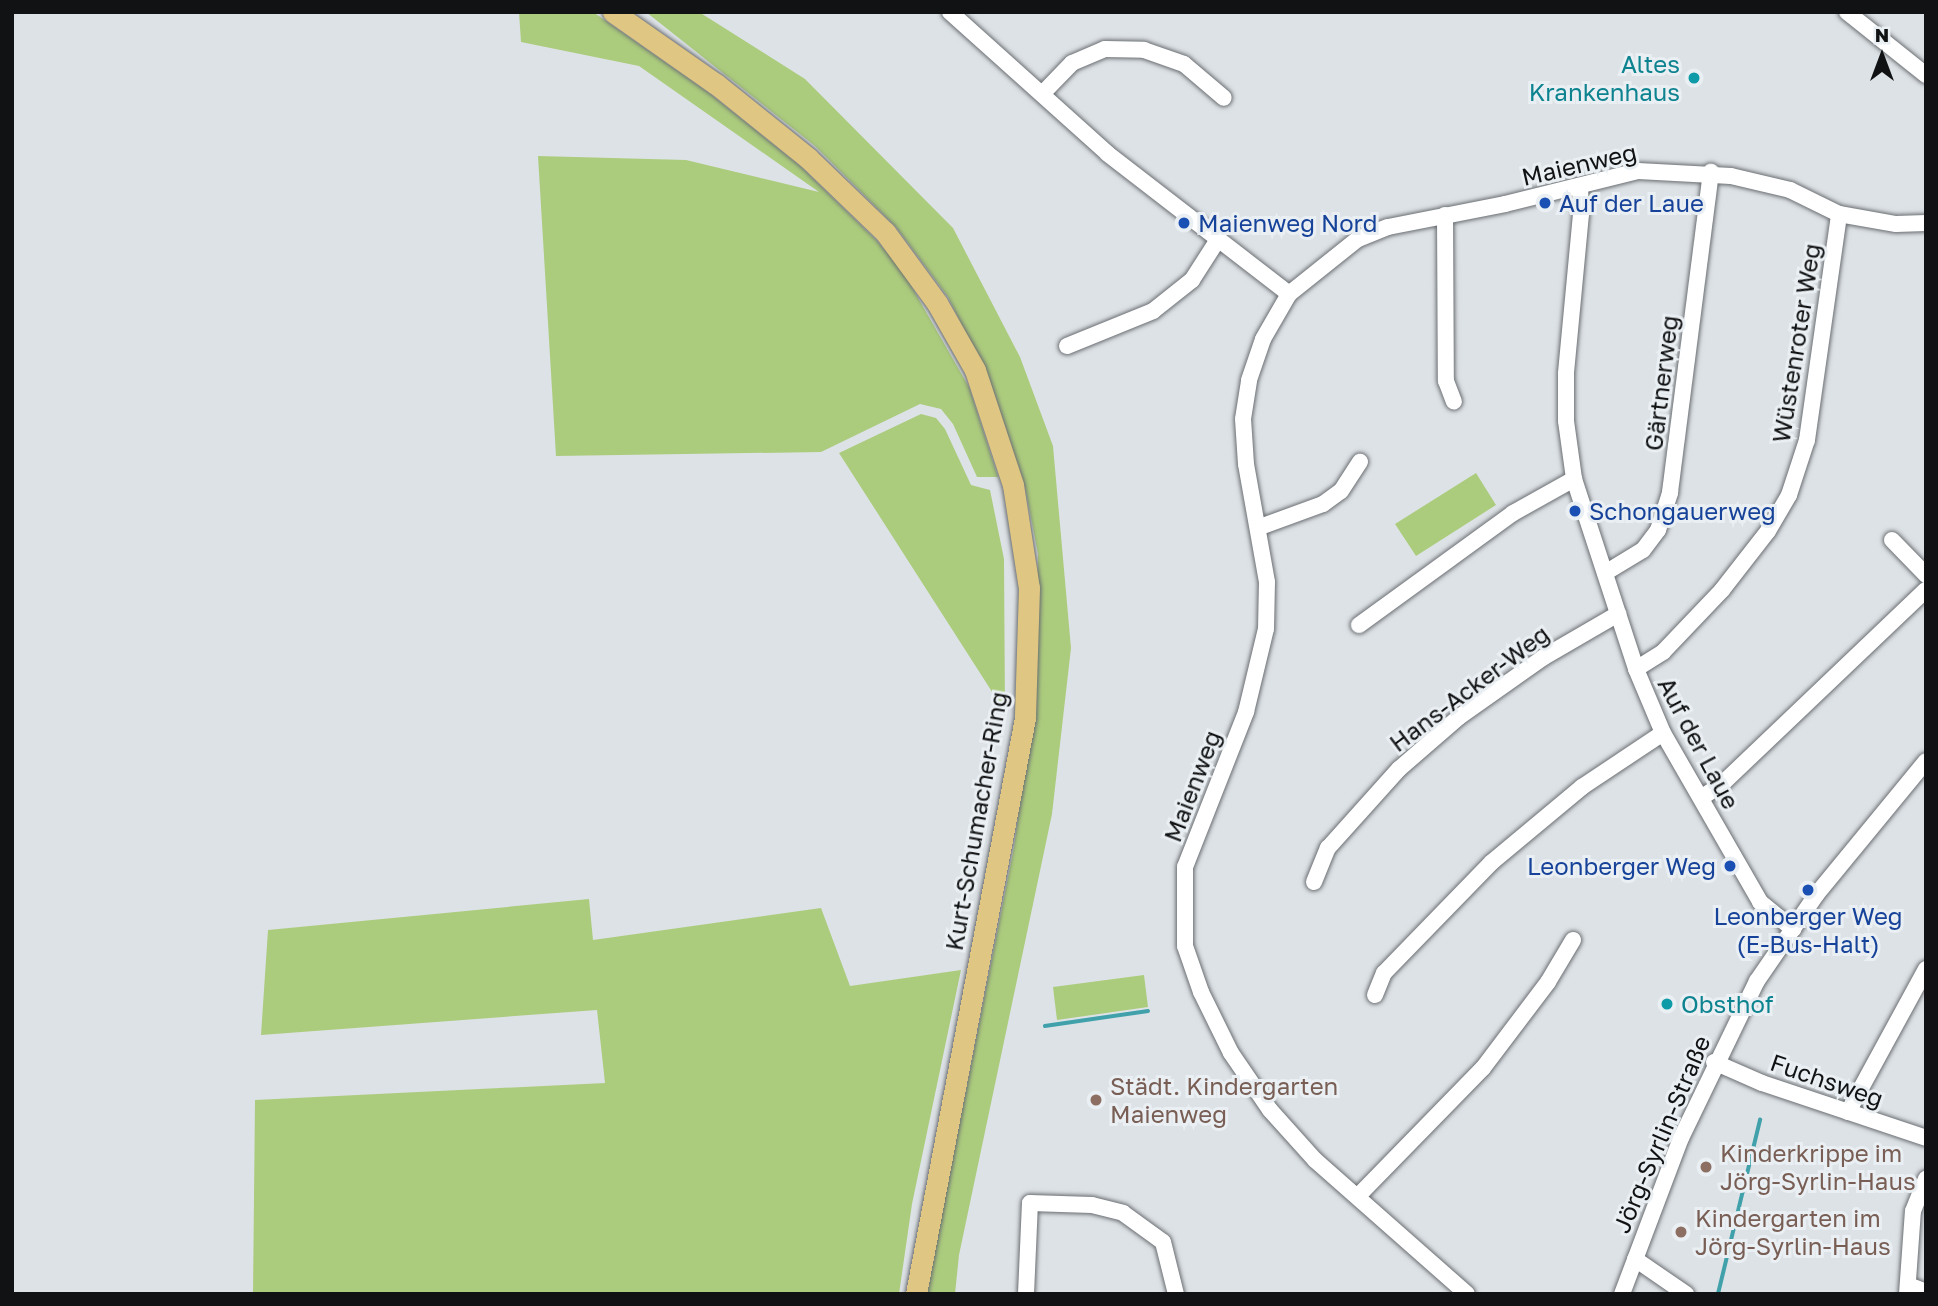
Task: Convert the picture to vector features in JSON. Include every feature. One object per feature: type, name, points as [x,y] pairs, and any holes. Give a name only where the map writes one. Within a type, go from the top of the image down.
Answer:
[{"type":"main road","name":"Kurt-Schumacher-Ring","points":[[613,12],[716,84],[787,141],[885,232],[937,303],[975,370],[1013,485],[1028,588],[1025,718],[916,1294]]},
{"type":"street","points":[[950,12],[1080,131],[1217,241],[1289,294]]},
{"type":"street","points":[[1847,12],[1926,75]]},
{"type":"street","points":[[1042,94],[1072,63],[1089,54],[1131,49],[1184,64],[1224,98]]},
{"type":"street","name":"Maienweg","points":[[1467,1294],[1315,1160],[1249,1083],[1201,992],[1185,946],[1185,867],[1246,712],[1266,629],[1267,582],[1260,527],[1245,464],[1243,419],[1249,380],[1264,339],[1289,294],[1358,239],[1388,227],[1638,171],[1711,172],[1790,190],[1839,214],[1896,224],[1926,223]]},
{"type":"street","name":"Gärtnerweg","points":[[1605,573],[1643,550],[1657,530],[1670,492],[1711,172]]},
{"type":"street","name":"Auf der Laue","points":[[1580,186],[1581,214],[1566,374],[1566,421],[1574,479],[1636,669],[1662,733],[1760,902],[1793,929]]},
{"type":"street","name":"Wüstenroter Weg","points":[[1636,669],[1663,652],[1722,590],[1768,531],[1789,495],[1807,440],[1839,214]]},
{"type":"street","points":[[1445,215],[1446,381],[1454,402]]},
{"type":"street","points":[[1067,346],[1153,311],[1192,280],[1217,241]]},
{"type":"street","points":[[1260,527],[1323,504],[1341,491],[1360,462]]},
{"type":"street","points":[[1359,625],[1513,513],[1574,479]]},
{"type":"street","points":[[1892,540],[1926,575]]},
{"type":"street","points":[[1702,798],[1723,783],[1926,590]]},
{"type":"street","name":"Hans-Acker-Weg","points":[[1314,882],[1328,848],[1399,769],[1460,717],[1544,657],[1618,614]]},
{"type":"street","points":[[1375,995],[1384,973],[1492,862],[1582,787],[1662,733]]},
{"type":"street","name":"Jörg-Syrlin-Straße","points":[[1622,1294],[1714,1062],[1757,981],[1793,929],[1926,761]]},
{"type":"street","points":[[1358,1196],[1483,1068],[1548,982],[1573,940]]},
{"type":"street","points":[[1848,1112],[1926,969]]},
{"type":"street","name":"Fuchsweg","points":[[1714,1062],[1926,1138]]},
{"type":"street","points":[[1926,1178],[1913,1210],[1908,1289],[1926,1292]]},
{"type":"street","points":[[1026,1294],[1030,1203],[1092,1205],[1123,1213],[1163,1242],[1176,1294]]},
{"type":"street","points":[[1634,1259],[1686,1294]]},
{"type":"green space","points":[[519,12],[593,12],[709,93],[800,166],[876,240],[902,270],[969,387],[998,477],[977,477],[953,424],[941,409],[920,404],[821,452],[556,456],[538,156],[686,160],[819,192],[639,66],[521,42]]},
{"type":"green space","points":[[646,12],[699,12],[805,79],[953,228],[1020,357],[1053,446],[1071,648],[1052,814],[959,1255],[955,1294],[926,1294],[1014,847],[1036,690],[1038,554],[1025,487],[990,381],[948,297],[896,227],[815,146]]},
{"type":"green space","points":[[921,414],[936,418],[945,429],[971,485],[990,490],[1004,559],[1005,712],[839,453]]},
{"type":"green space","points":[[1476,473],[1496,505],[1416,556],[1395,524]]},
{"type":"green space","points":[[589,899],[593,940],[821,908],[850,986],[961,970],[912,1204],[899,1294],[253,1294],[255,1100],[605,1083],[597,1010],[261,1035],[268,930]]},
{"type":"green space","points":[[1144,975],[1148,1007],[1057,1020],[1053,987]]},
{"type":"waterway","points":[[1045,1026],[1148,1011]]},
{"type":"waterway","points":[[1718,1294],[1760,1120]]},
{"type":"place","name":"Altes Krankenhaus","points":[[1694,78]]},
{"type":"place","name":"Auf der Laue","points":[[1545,203]]},
{"type":"place","name":"Maienweg Nord","points":[[1184,223]]},
{"type":"place","name":"Schongauerweg","points":[[1575,511]]},
{"type":"place","name":"Leonberger Weg","points":[[1730,866]]},
{"type":"place","name":"Leonberger Weg (E-Bus-Halt)","points":[[1808,890]]},
{"type":"place","name":"Obsthof","points":[[1667,1004]]},
{"type":"place","name":"Städt. Kindergarten Maienweg","points":[[1096,1100]]},
{"type":"place","name":"Kinderkrippe im Jörg-Syrlin-Haus","points":[[1706,1167]]},
{"type":"place","name":"Kindergarten im Jörg-Syrlin-Haus","points":[[1681,1232]]}]
